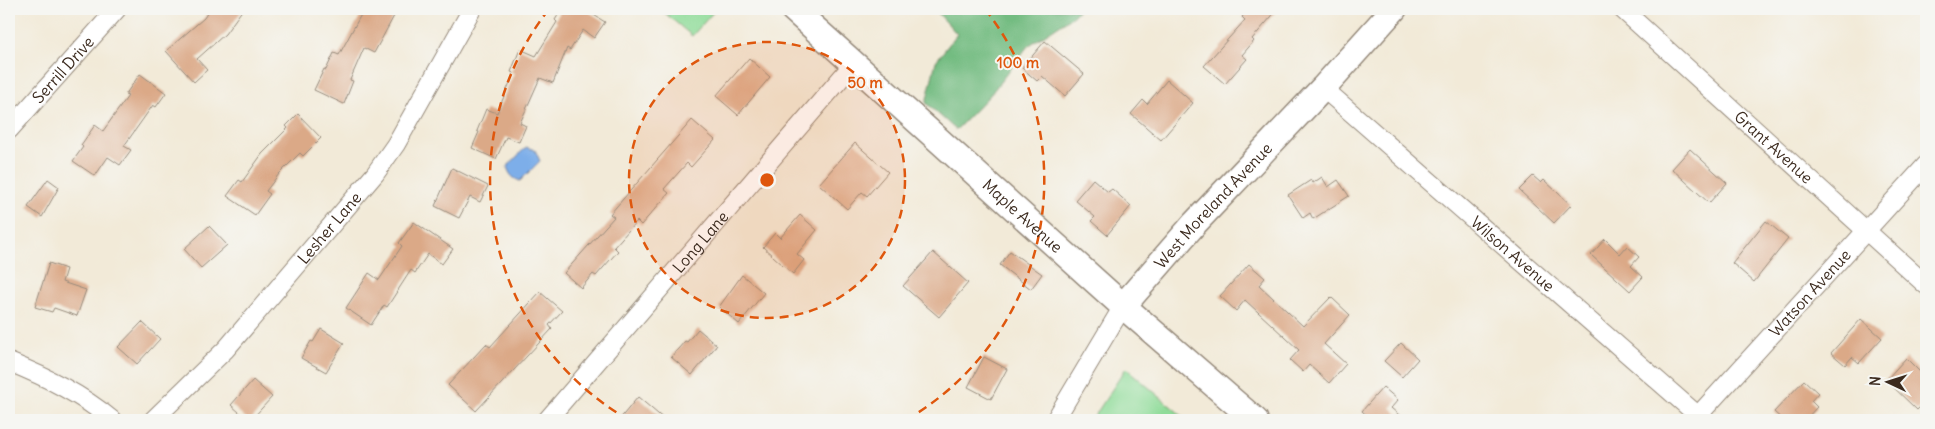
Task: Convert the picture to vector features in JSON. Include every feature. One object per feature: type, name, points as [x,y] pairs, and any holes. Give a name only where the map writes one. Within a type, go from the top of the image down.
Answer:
[{"type":"street","name":"Serrill Drive","points":[[9,130],[117,9]]},
{"type":"street","name":"Lesher Lane","points":[[153,420],[226,349],[375,174],[396,144],[472,9]]},
{"type":"street","name":"Maple Avenue","points":[[793,9],[1123,306],[1255,420]]},
{"type":"street","name":"West Moreland Avenue","points":[[1055,420],[1123,306],[1195,223],[1323,88],[1394,9]]},
{"type":"street","name":"Grant Avenue","points":[[1622,9],[1926,285]]},
{"type":"street","name":"Long Lane","points":[[547,420],[854,63]]},
{"type":"street","name":"Wilson Avenue","points":[[1323,88],[1698,419]]},
{"type":"street","name":"Watson Avenue","points":[[1698,419],[1926,165]]},
{"type":"street","points":[[9,362],[50,379],[97,408],[112,420]]},
{"type":"green space","points":[[660,9],[716,9],[692,36]]},
{"type":"green space","points":[[931,9],[1079,9],[1073,16],[1028,46],[990,95],[956,130],[926,103],[936,61],[957,34],[938,13]]},
{"type":"green space","points":[[1126,368],[1187,420],[1092,420]]},
{"type":"water","points":[[526,147],[535,150],[540,161],[520,181],[512,176],[507,167]]},
{"type":"building","points":[[210,9],[243,9],[225,34],[197,59],[207,70],[194,82],[166,51],[204,18]]},
{"type":"building","points":[[364,9],[381,9],[394,16],[374,53],[364,48],[350,80],[353,81],[344,104],[314,90],[334,53],[339,55]]},
{"type":"building","points":[[562,9],[584,9],[605,22],[594,38],[583,30],[570,50],[567,48],[553,83],[540,78],[520,123],[526,126],[519,142],[506,137],[496,159],[472,148],[486,109],[497,113],[514,73],[511,72],[520,49],[536,56],[557,22],[555,20]]},
{"type":"building","points":[[1249,9],[1278,9],[1252,39],[1254,41],[1242,55],[1247,59],[1225,84],[1204,66],[1245,20],[1242,17]]},
{"type":"building","points":[[1045,41],[1084,74],[1065,96],[1042,76],[1037,81],[1022,68]]},
{"type":"building","points":[[749,58],[770,77],[738,115],[716,96]]},
{"type":"building","points":[[140,74],[166,93],[156,107],[153,105],[124,146],[131,150],[120,165],[108,157],[95,176],[73,161],[83,147],[81,145],[95,125],[103,131],[128,96],[125,95]]},
{"type":"building","points":[[1167,80],[1193,103],[1161,140],[1131,114],[1143,100],[1147,104]]},
{"type":"building","points":[[298,114],[321,138],[303,156],[300,153],[279,174],[266,191],[270,194],[255,215],[227,196],[239,180],[242,182],[262,154],[288,128],[286,126]]},
{"type":"building","points":[[692,120],[715,140],[691,167],[687,163],[664,189],[669,193],[641,225],[637,221],[614,247],[618,251],[596,276],[593,274],[581,288],[564,273],[614,217],[610,214]]},
{"type":"building","points":[[855,143],[888,172],[867,196],[862,192],[847,209],[819,184]]},
{"type":"building","points":[[1690,149],[1727,183],[1709,203],[1672,169]]},
{"type":"building","points":[[452,168],[488,186],[480,202],[470,197],[459,218],[435,206]]},
{"type":"building","points":[[1533,176],[1541,183],[1544,180],[1571,205],[1554,223],[1519,190]]},
{"type":"building","points":[[1322,177],[1328,187],[1338,180],[1349,196],[1313,219],[1310,213],[1303,218],[1288,195],[1311,180],[1313,183]]},
{"type":"building","points":[[48,179],[59,187],[42,217],[28,207]]},
{"type":"building","points":[[1093,179],[1108,192],[1112,189],[1131,206],[1107,235],[1091,221],[1095,217],[1075,200]]},
{"type":"building","points":[[800,215],[817,230],[797,254],[804,260],[793,274],[763,247],[775,233],[780,238]]},
{"type":"building","points":[[1766,221],[1788,239],[1754,282],[1732,263]]},
{"type":"building","points":[[414,222],[453,249],[442,264],[428,254],[415,273],[411,270],[387,307],[384,305],[371,325],[346,308],[369,273],[379,280],[402,246],[399,243]]},
{"type":"building","points":[[209,226],[227,245],[201,268],[184,249]]},
{"type":"building","points":[[1605,239],[1620,254],[1627,246],[1639,257],[1631,266],[1643,277],[1630,291],[1591,255]]},
{"type":"building","points":[[1010,251],[1042,274],[1031,289],[1000,265]]},
{"type":"building","points":[[933,252],[968,283],[939,317],[903,286]]},
{"type":"building","points":[[49,263],[66,269],[62,282],[86,290],[77,316],[54,308],[52,312],[35,307]]},
{"type":"building","points":[[1249,264],[1265,278],[1259,285],[1303,326],[1331,297],[1350,315],[1324,344],[1346,364],[1329,383],[1309,365],[1303,372],[1290,360],[1299,350],[1245,300],[1236,311],[1220,296]]},
{"type":"building","points":[[742,275],[764,293],[739,324],[719,307]]},
{"type":"building","points":[[540,292],[562,311],[549,325],[552,329],[476,411],[448,385],[486,344],[490,347]]},
{"type":"building","points":[[1861,319],[1882,338],[1859,363],[1852,357],[1845,365],[1831,353]]},
{"type":"building","points":[[142,322],[160,339],[137,364],[118,347]]},
{"type":"building","points":[[321,329],[344,343],[326,372],[301,358]]},
{"type":"building","points":[[698,329],[717,345],[692,375],[671,357]]},
{"type":"building","points":[[1401,343],[1418,359],[1402,377],[1384,361]]},
{"type":"building","points":[[984,357],[1007,369],[991,399],[968,387]]},
{"type":"building","points":[[1906,358],[1926,378],[1926,401],[1917,410],[1886,380]]},
{"type":"building","points":[[253,380],[272,397],[251,420],[248,420],[231,405]]},
{"type":"building","points":[[1804,380],[1818,393],[1811,401],[1817,407],[1805,420],[1783,420],[1774,412]]},
{"type":"building","points":[[1383,387],[1398,400],[1391,408],[1405,420],[1372,420],[1362,411]]},
{"type":"building","points":[[638,397],[665,420],[619,420]]}]
